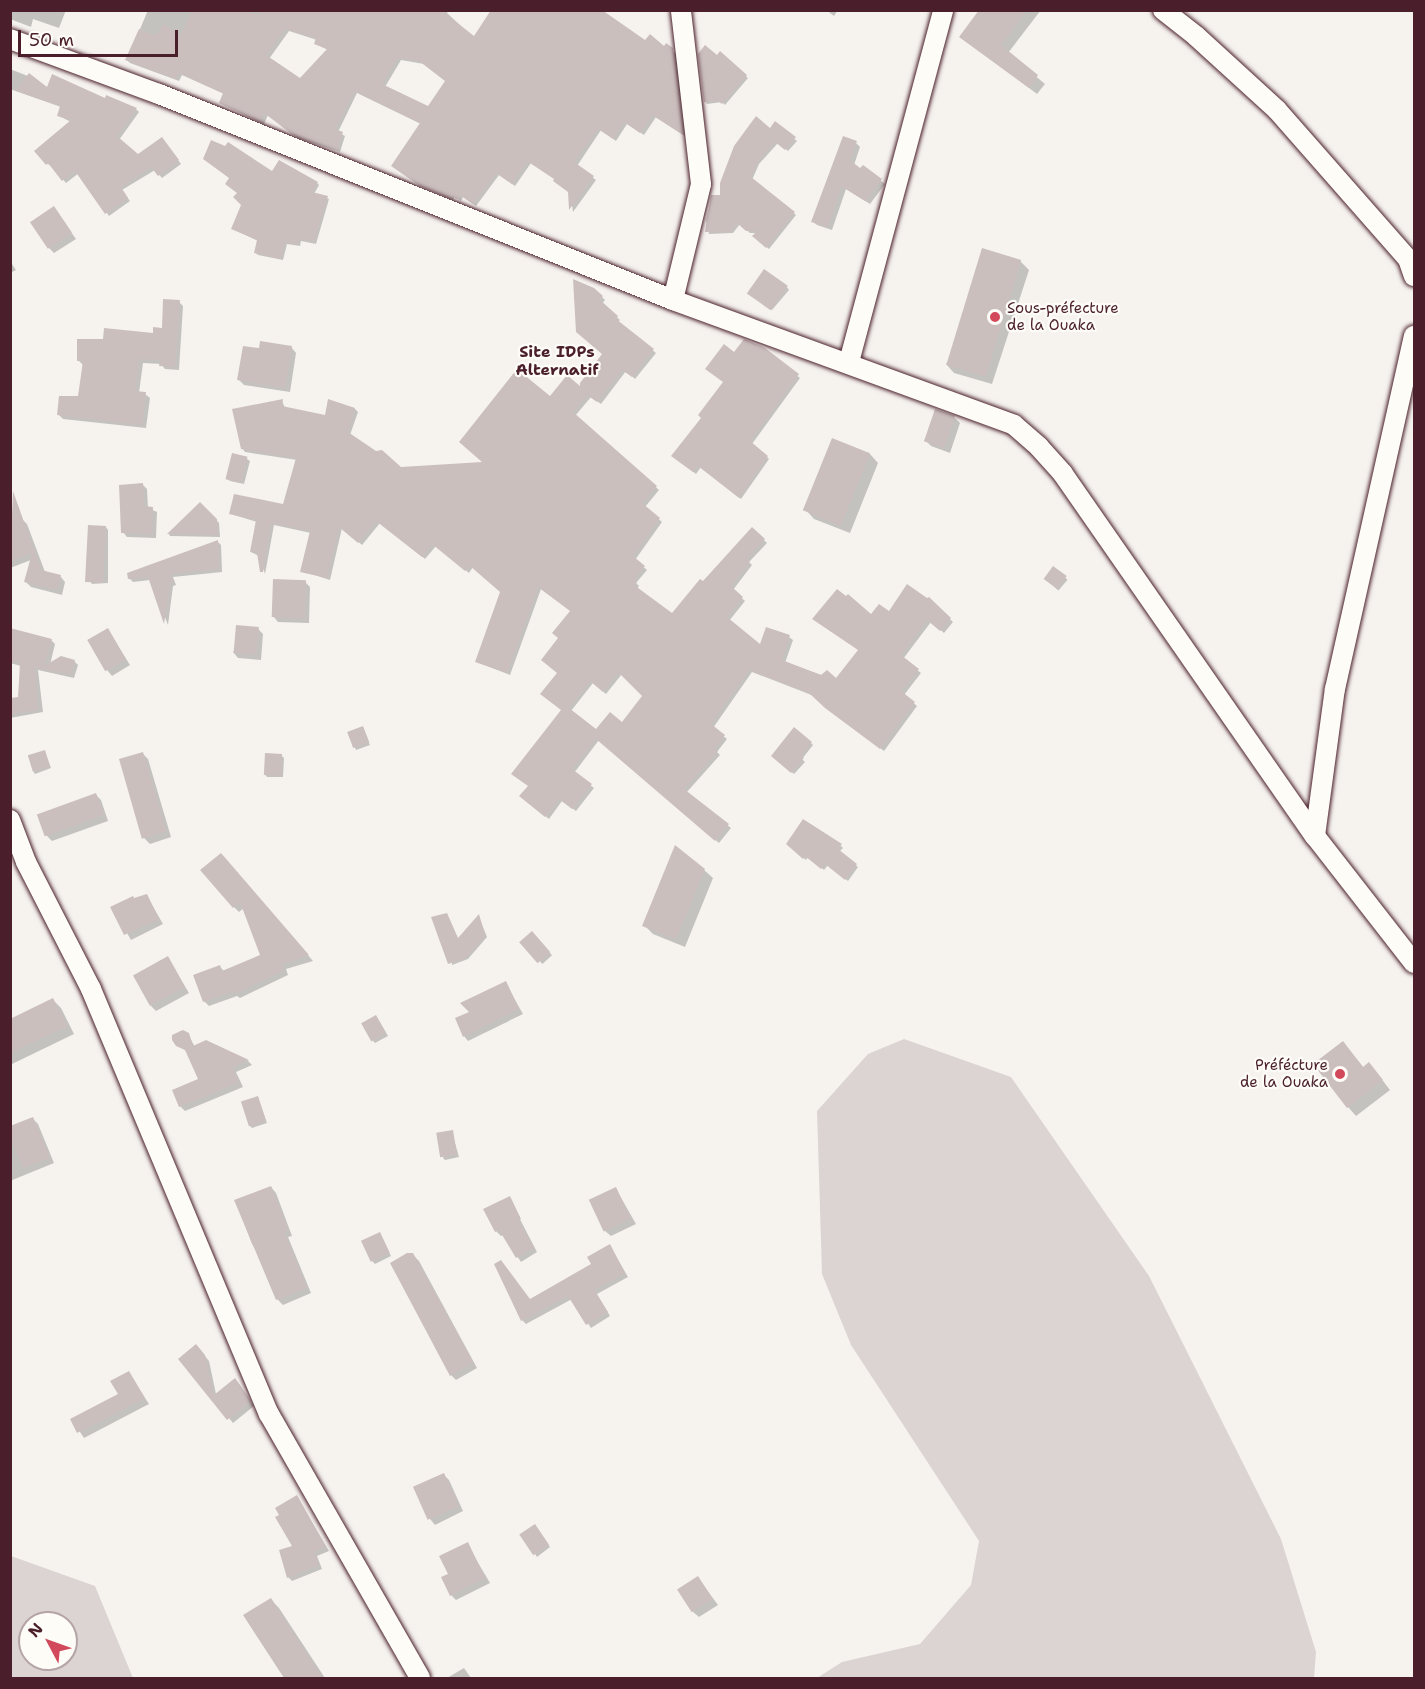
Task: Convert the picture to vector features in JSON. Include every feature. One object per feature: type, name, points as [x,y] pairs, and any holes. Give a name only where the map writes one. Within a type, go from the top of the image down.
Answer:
[{"type":"street","points":[[673,300],[701,184],[681,10]]},
{"type":"street","points":[[849,362],[943,10]]},
{"type":"street","points":[[1163,10],[1196,36],[1277,110],[1408,259],[1414,276]]},
{"type":"street","points":[[10,39],[159,94],[673,300],[849,362],[1014,424],[1063,474],[1316,836],[1414,963]]},
{"type":"street","points":[[1316,836],[1335,689],[1414,336]]},
{"type":"street","points":[[10,820],[26,862],[91,989],[269,1414],[420,1678]]},
{"type":"shaded area","points":[[904,1039],[1011,1077],[1149,1276],[1281,1539],[1316,1652],[1314,1678],[817,1678],[842,1662],[920,1644],[971,1585],[979,1541],[851,1345],[822,1274],[817,1111],[868,1054]]},
{"type":"shaded area","points":[[11,1556],[95,1586],[133,1678],[11,1678]]},
{"type":"building","points":[[193,10],[244,10],[259,15],[260,10],[441,10],[474,36],[491,10],[602,10],[645,40],[650,34],[664,46],[666,43],[673,48],[683,135],[652,115],[640,133],[624,122],[613,139],[598,129],[574,162],[594,176],[569,210],[568,192],[553,181],[554,179],[527,161],[512,184],[496,173],[473,204],[460,195],[457,199],[451,195],[450,198],[420,186],[391,166],[420,123],[354,91],[335,129],[343,132],[337,150],[293,135],[264,113],[260,122],[219,103],[223,93],[179,73],[176,79],[125,60],[139,29],[155,36],[164,24],[180,36]],"holes":[[[285,29],[316,38],[314,44],[327,49],[300,78],[266,55]],[[398,58],[419,61],[445,81],[428,106],[382,84]]]},
{"type":"building","points":[[979,10],[1027,10],[1001,45],[1038,75],[1029,88],[959,37]]},
{"type":"building","points":[[705,45],[717,55],[720,51],[747,75],[722,104],[718,101],[704,102],[698,54]]},
{"type":"building","points":[[29,73],[47,87],[52,74],[105,98],[106,95],[137,108],[117,136],[138,154],[162,137],[179,160],[158,176],[151,167],[121,187],[128,198],[105,214],[75,171],[62,181],[48,163],[46,165],[34,151],[71,120],[57,116],[60,106],[16,91]]},
{"type":"building","points":[[756,116],[770,128],[775,121],[796,137],[785,150],[775,142],[758,161],[751,177],[795,212],[766,248],[752,236],[757,231],[746,231],[737,223],[731,232],[705,232],[711,195],[720,195],[720,183],[734,146]]},
{"type":"building","points":[[843,136],[857,141],[850,160],[860,168],[863,165],[882,179],[865,201],[841,186],[828,227],[811,222]]},
{"type":"building","points":[[211,140],[225,146],[228,142],[272,171],[279,160],[318,182],[312,192],[328,196],[314,242],[299,239],[298,245],[285,242],[281,259],[254,253],[257,240],[231,229],[241,205],[233,197],[237,193],[225,184],[229,178],[203,159]]},
{"type":"building","points":[[54,206],[72,233],[48,249],[30,222]]},
{"type":"building","points":[[982,248],[1021,260],[986,377],[946,365]]},
{"type":"building","points":[[764,269],[788,286],[771,310],[747,294]]},
{"type":"building","points":[[573,279],[594,288],[603,296],[600,300],[618,316],[616,319],[654,349],[632,377],[622,370],[597,402],[587,395],[573,412],[657,486],[642,503],[660,518],[633,556],[645,566],[634,580],[637,582],[634,585],[672,613],[700,579],[703,581],[752,527],[765,539],[747,558],[750,561],[731,586],[743,597],[727,617],[760,644],[766,627],[790,635],[782,660],[821,675],[827,670],[836,678],[858,650],[812,619],[837,589],[846,596],[848,594],[871,614],[879,604],[889,611],[907,584],[927,598],[929,597],[951,618],[940,631],[927,620],[901,655],[919,669],[901,691],[915,702],[880,749],[825,708],[809,693],[749,670],[711,724],[725,735],[715,748],[718,751],[684,789],[729,824],[715,841],[596,739],[572,769],[592,784],[572,809],[559,799],[545,817],[519,796],[528,786],[511,774],[561,710],[540,694],[557,673],[541,660],[558,638],[552,633],[570,611],[538,587],[507,673],[475,662],[500,592],[470,566],[465,571],[432,544],[422,557],[376,521],[358,543],[339,527],[327,578],[300,572],[310,531],[271,523],[263,572],[260,572],[257,553],[250,552],[256,520],[229,514],[234,494],[283,504],[296,458],[241,449],[232,409],[283,399],[282,406],[325,415],[328,399],[355,408],[348,432],[376,451],[382,450],[401,467],[482,462],[459,442],[517,369],[550,396],[567,375],[580,386],[602,354],[576,332]],"holes":[[[618,672],[642,696],[622,722],[610,712],[596,729],[569,708],[590,681],[603,692]]]},
{"type":"building","points":[[163,299],[180,300],[175,367],[159,366],[160,360],[139,359],[135,391],[146,392],[142,425],[57,415],[59,396],[78,396],[83,361],[77,361],[77,339],[103,339],[104,328],[153,333],[153,327],[162,328]]},
{"type":"building","points":[[744,339],[765,348],[799,374],[750,441],[768,456],[739,498],[698,466],[693,472],[671,456],[701,418],[698,415],[723,382],[705,369],[724,344],[734,352]]},
{"type":"building","points":[[260,341],[292,346],[285,388],[237,380],[243,346],[259,348]]},
{"type":"building","points":[[935,409],[955,416],[944,448],[924,441]]},
{"type":"building","points":[[832,438],[870,453],[841,526],[803,510]]},
{"type":"building","points":[[232,453],[248,457],[241,483],[225,479]]},
{"type":"building","points":[[143,483],[144,506],[153,507],[152,534],[121,533],[119,485]]},
{"type":"building","points":[[13,491],[41,570],[61,575],[57,590],[24,582],[32,553],[10,561]]},
{"type":"building","points":[[200,502],[217,519],[218,535],[167,534]]},
{"type":"building","points":[[88,525],[106,526],[103,583],[85,582]]},
{"type":"building","points":[[218,540],[219,569],[171,574],[174,582],[170,583],[164,624],[148,577],[128,579],[127,573]]},
{"type":"building","points":[[1053,566],[1067,576],[1057,589],[1044,579]]},
{"type":"building","points":[[273,579],[306,580],[305,618],[272,617]]},
{"type":"building","points":[[236,625],[259,627],[256,655],[234,653]]},
{"type":"building","points":[[10,628],[52,639],[44,666],[61,656],[75,660],[70,675],[35,667],[38,710],[10,714],[10,698],[18,697],[20,663],[10,661]]},
{"type":"building","points":[[108,628],[126,659],[105,671],[87,640]]},
{"type":"building","points":[[363,726],[369,742],[353,748],[347,732]]},
{"type":"building","points":[[794,727],[812,742],[801,756],[804,758],[791,773],[771,756]]},
{"type":"building","points":[[45,750],[50,766],[33,772],[28,755]]},
{"type":"building","points":[[143,752],[166,832],[142,839],[119,759]]},
{"type":"building","points":[[265,753],[282,754],[281,776],[264,775]]},
{"type":"building","points":[[96,793],[104,815],[45,836],[37,815]]},
{"type":"building","points":[[803,819],[842,844],[838,849],[857,864],[845,880],[825,864],[821,869],[805,856],[803,859],[786,844]]},
{"type":"building","points":[[675,845],[705,869],[676,939],[642,926]]},
{"type":"building","points":[[221,853],[309,955],[282,964],[284,970],[234,994],[232,991],[203,1002],[193,975],[220,965],[222,971],[260,955],[240,902],[233,908],[200,870]]},
{"type":"building","points":[[147,894],[159,919],[124,935],[110,907],[133,896],[134,898]]},
{"type":"building","points":[[447,913],[458,938],[479,914],[485,935],[466,958],[448,964],[431,917]]},
{"type":"building","points":[[532,931],[550,952],[538,963],[519,942]]},
{"type":"building","points":[[168,956],[185,987],[150,1006],[133,975]]},
{"type":"building","points":[[506,981],[519,1009],[463,1037],[455,1018],[469,1012],[460,1003]]},
{"type":"building","points":[[53,998],[67,1026],[10,1053],[10,1019]]},
{"type":"building","points":[[376,1015],[386,1033],[371,1042],[361,1023]]},
{"type":"building","points":[[183,1030],[189,1033],[193,1046],[206,1040],[249,1060],[232,1067],[239,1082],[179,1107],[172,1090],[198,1079],[185,1050],[176,1046],[172,1040],[172,1035]]},
{"type":"building","points":[[1343,1041],[1363,1067],[1369,1062],[1383,1080],[1347,1108],[1313,1064]]},
{"type":"building","points":[[258,1096],[266,1121],[249,1126],[241,1102]]},
{"type":"building","points":[[33,1117],[50,1158],[23,1168],[10,1137],[10,1126]]},
{"type":"building","points":[[453,1130],[457,1155],[440,1157],[436,1133]]},
{"type":"building","points":[[271,1186],[288,1230],[284,1232],[307,1288],[276,1300],[234,1200]]},
{"type":"building","points":[[616,1187],[631,1219],[604,1231],[589,1200]]},
{"type":"building","points":[[510,1196],[521,1219],[518,1221],[534,1247],[516,1258],[499,1230],[495,1232],[483,1209]]},
{"type":"building","points":[[380,1232],[390,1253],[371,1262],[361,1241]]},
{"type":"building","points":[[610,1244],[625,1273],[594,1290],[608,1312],[586,1325],[568,1296],[521,1321],[494,1264],[501,1260],[530,1299],[591,1264],[587,1257]]},
{"type":"building","points":[[407,1253],[413,1253],[473,1362],[450,1376],[390,1263]]},
{"type":"building","points":[[196,1344],[205,1355],[214,1395],[235,1378],[251,1401],[227,1420],[178,1359]]},
{"type":"building","points":[[129,1371],[145,1398],[77,1433],[70,1419],[118,1394],[110,1381]]},
{"type":"building","points":[[444,1473],[459,1506],[428,1520],[413,1487]]},
{"type":"building","points":[[297,1495],[326,1547],[314,1552],[319,1565],[287,1578],[279,1550],[292,1546],[275,1517],[279,1515],[275,1508]]},
{"type":"building","points":[[535,1524],[549,1545],[533,1555],[519,1535]]},
{"type":"building","points":[[468,1542],[485,1578],[450,1596],[441,1577],[448,1574],[439,1556]]},
{"type":"building","points":[[698,1576],[713,1599],[692,1612],[677,1590]]},
{"type":"building","points":[[271,1598],[323,1678],[284,1678],[243,1615]]},
{"type":"place","name":"Sous-préfecture de la Ouaka","points":[[995,317]]},
{"type":"place","name":"Préfécture de la Ouaka","points":[[1340,1074]]},
{"type":"district","name":"Site IDPs Alternatif","points":[[557,361]]}]
